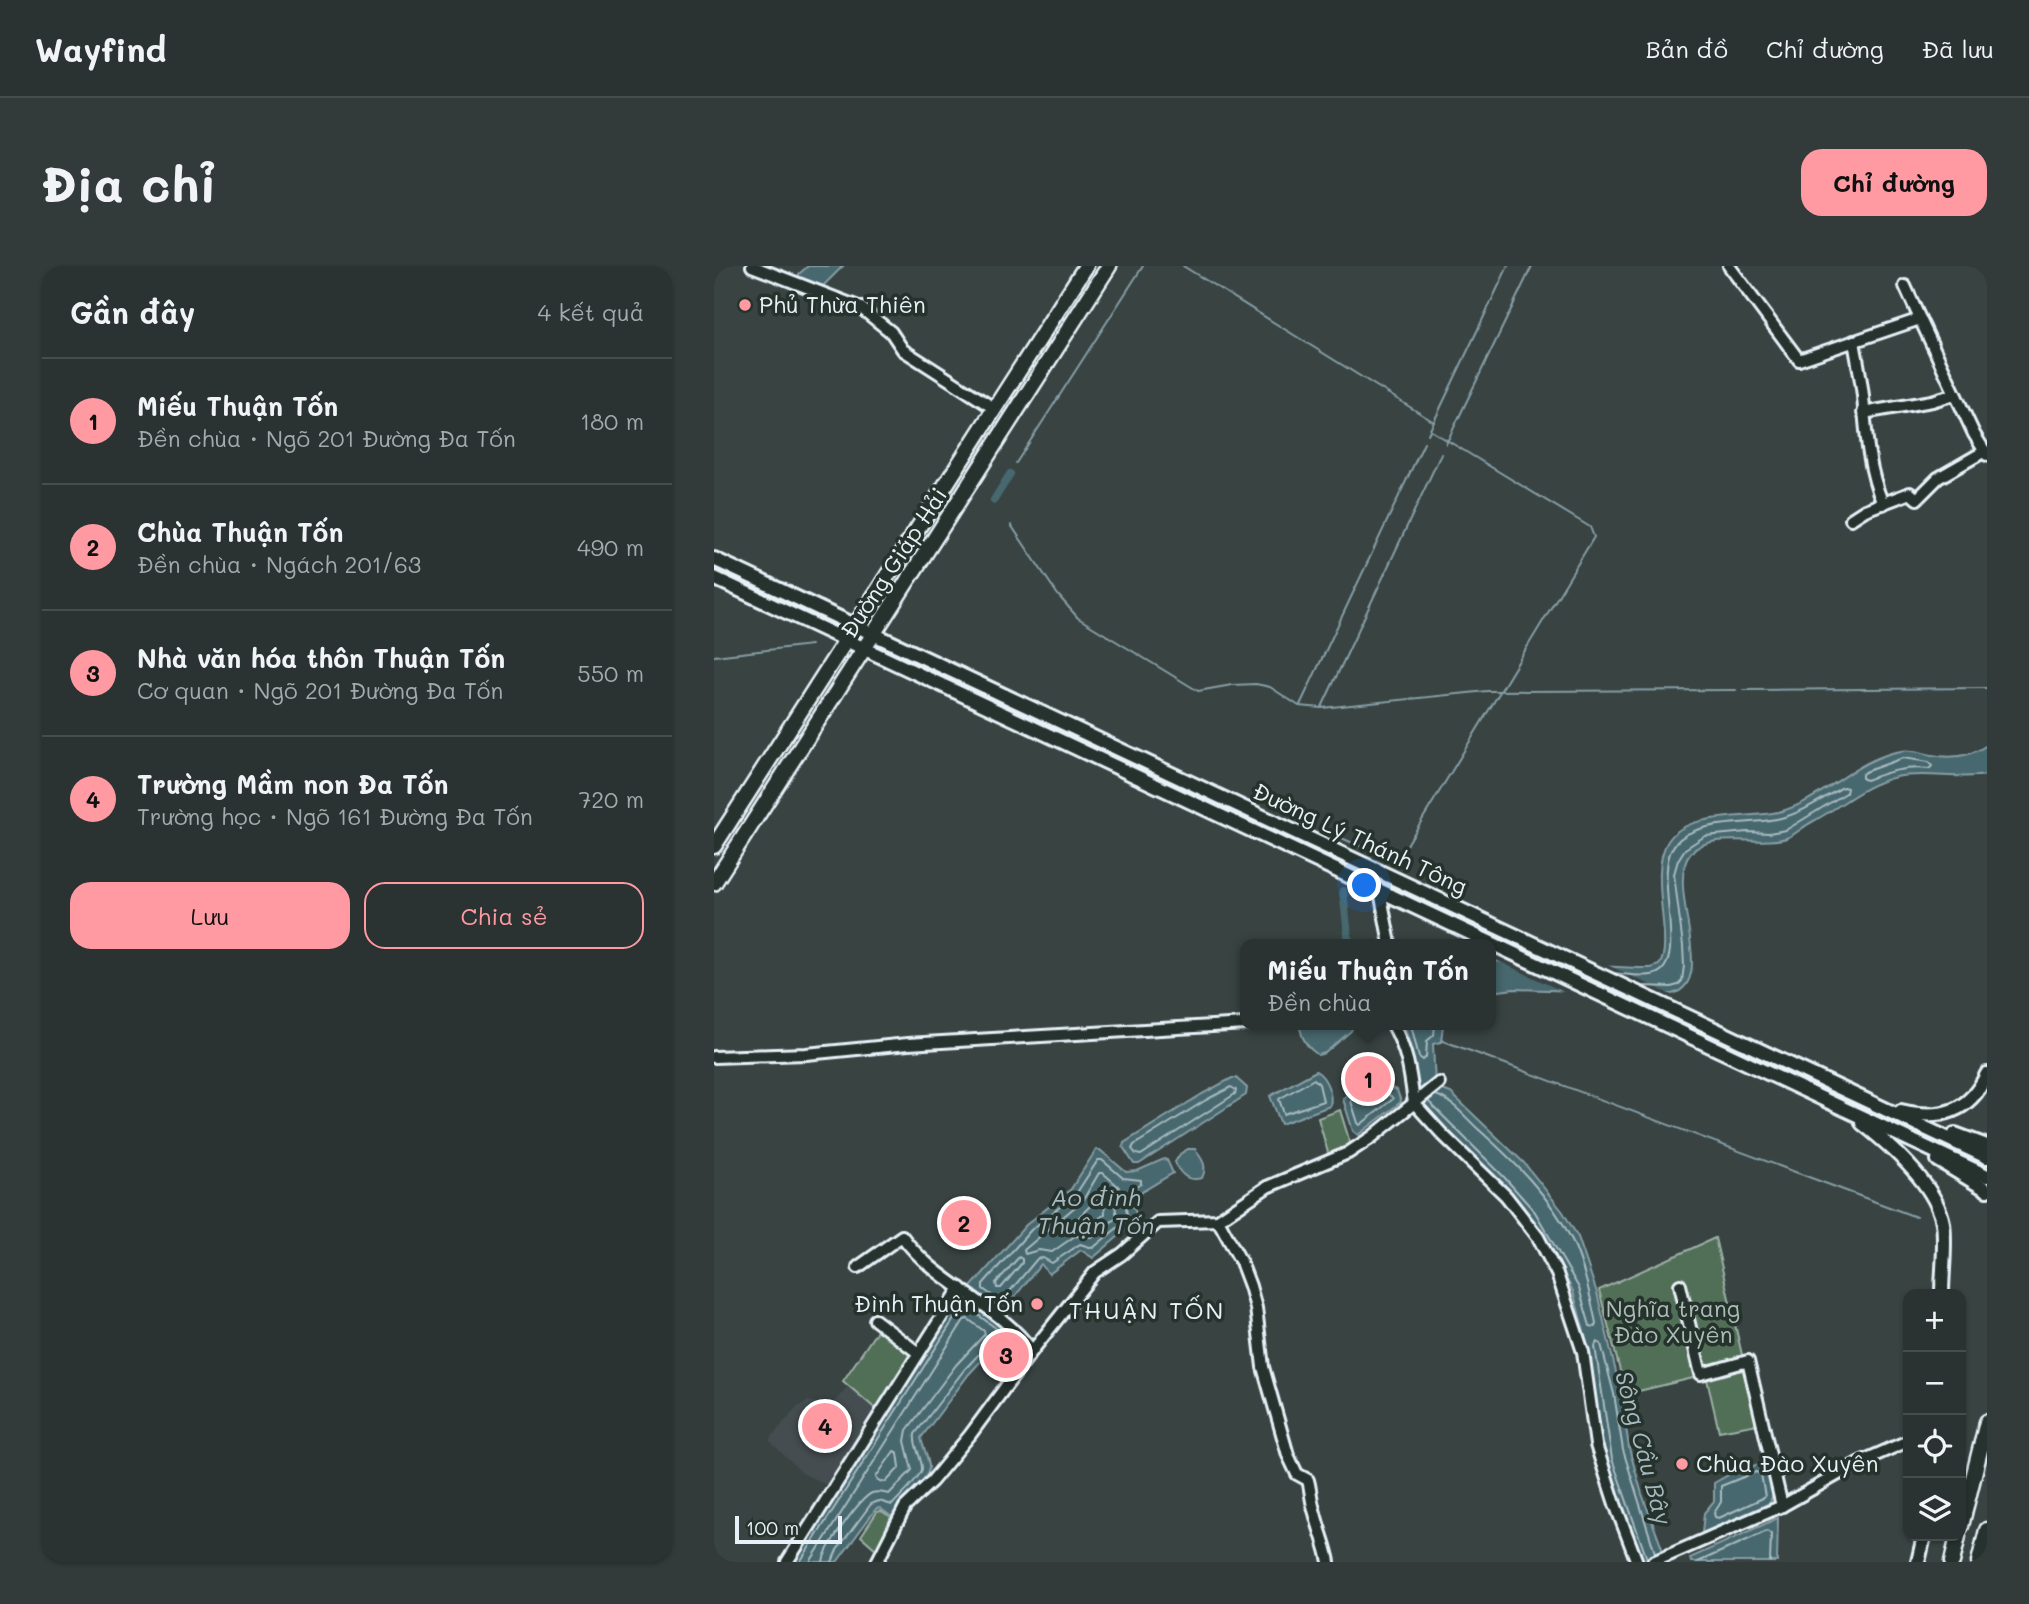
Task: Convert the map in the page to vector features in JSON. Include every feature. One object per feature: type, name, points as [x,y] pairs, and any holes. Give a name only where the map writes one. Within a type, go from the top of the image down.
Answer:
[{"type":"highway","name":"Đường Giáp Hải","points":[[714,846],[1086,266]]},
{"type":"highway","name":"Đường Giáp Hải","points":[[714,883],[1110,266]]},
{"type":"highway","points":[[1007,391],[1024,402]]},
{"type":"highway","points":[[1966,1506],[1987,1422]]},
{"type":"highway","points":[[1979,1562],[1987,1530]]},
{"type":"highway","points":[[1952,1562],[1957,1541]]},
{"type":"main road","name":"Đường Lý Thánh Tông","points":[[714,559],[1987,1157]]},
{"type":"main road","name":"Đường Lý Thánh Tông","points":[[714,578],[1481,939]]},
{"type":"main road","points":[[1362,882],[1369,866]]},
{"type":"main road","name":"Đường Lý Thánh Tông","points":[[1496,946],[1987,1176]]},
{"type":"main road","points":[[1781,1079],[1788,1063]]},
{"type":"main road","points":[[1866,1100],[1913,1114],[1942,1114],[1968,1102],[1987,1074]]},
{"type":"main road","points":[[1842,1108],[1899,1153],[1936,1205],[1943,1226],[1941,1289]]},
{"type":"main road","points":[[1928,1129],[1956,1134],[1987,1146]]},
{"type":"main road","points":[[1919,1144],[1943,1164],[1987,1190]]},
{"type":"main road","points":[[1918,1562],[1923,1541]]},
{"type":"street","points":[[752,266],[861,309],[891,332],[903,350],[995,409]]},
{"type":"street","points":[[1729,266],[1799,360],[1920,319]]},
{"type":"street","points":[[1851,519],[1866,510],[1910,493],[1917,499],[1938,478],[1986,453],[1955,394],[1905,286]]},
{"type":"street","points":[[1854,341],[1865,438],[1873,482],[1883,505]]},
{"type":"street","points":[[1863,413],[1932,401],[1955,394]]},
{"type":"street","points":[[1380,891],[1389,939]]},
{"type":"street","points":[[714,1057],[806,1054],[908,1044],[1240,1024]]},
{"type":"street","points":[[1396,1030],[1405,1047],[1416,1102],[1442,1134],[1506,1196],[1538,1237],[1557,1274],[1583,1352],[1596,1445],[1637,1562]]},
{"type":"street","points":[[877,1562],[905,1507],[932,1481],[970,1435],[1031,1351],[1095,1272],[1122,1254],[1158,1222],[1219,1220],[1267,1187],[1348,1153],[1439,1083]]},
{"type":"street","points":[[1219,1220],[1250,1286],[1256,1308],[1263,1367],[1276,1417],[1297,1474],[1308,1480],[1314,1512],[1325,1540],[1329,1562]]},
{"type":"street","points":[[858,1267],[902,1236],[922,1259],[1016,1330],[1031,1351]]},
{"type":"street","points":[[1679,1285],[1701,1374],[1748,1361],[1782,1506]]},
{"type":"street","points":[[787,1562],[960,1287]]},
{"type":"street","points":[[875,1320],[917,1352]]},
{"type":"street","points":[[1653,1562],[1674,1557],[1782,1506],[1860,1462],[1903,1443]]},
{"type":"shaded area","points":[[848,1386],[878,1411],[829,1486],[802,1473],[769,1440],[796,1408],[808,1401],[831,1406]]},
{"type":"green space","points":[[1340,1110],[1351,1146],[1329,1156],[1318,1118]]},
{"type":"green space","name":"Nghĩa trang Đào Xuyên","points":[[1715,1238],[1758,1424],[1719,1431],[1706,1375],[1626,1394],[1599,1290]]},
{"type":"green space","points":[[879,1328],[911,1352],[878,1411],[843,1381]]},
{"type":"green space","points":[[881,1511],[891,1517],[877,1550],[861,1536],[877,1512]]},
{"type":"water","points":[[808,266],[843,266],[822,287],[799,280],[799,274]]},
{"type":"water","points":[[1987,745],[1987,775],[1896,777],[1863,790],[1789,837],[1765,841],[1712,842],[1691,853],[1684,867],[1683,886],[1692,952],[1691,971],[1685,986],[1672,994],[1514,989],[1496,991],[1496,961],[1639,968],[1659,965],[1664,942],[1660,889],[1662,855],[1668,841],[1677,831],[1703,820],[1765,814],[1794,807],[1884,755],[1909,751],[1954,757],[1974,752]]},
{"type":"water","points":[[1301,1030],[1351,1030],[1325,1053],[1318,1055],[1304,1040]]},
{"type":"water","name":"Sông Cầu Bây","points":[[1406,1030],[1442,1030],[1441,1042],[1433,1044],[1435,1085],[1451,1093],[1524,1163],[1563,1212],[1578,1237],[1597,1293],[1621,1393],[1629,1448],[1642,1494],[1667,1562],[1640,1562],[1605,1461],[1587,1342],[1573,1291],[1541,1234],[1514,1197],[1420,1103]]},
{"type":"water","points":[[1316,1071],[1328,1086],[1330,1106],[1281,1124],[1270,1096]]},
{"type":"water","points":[[1236,1078],[1247,1088],[1246,1095],[1139,1164],[1134,1164],[1123,1147],[1124,1143]]},
{"type":"water","points":[[1362,1078],[1397,1090],[1401,1102],[1358,1135],[1353,1131],[1343,1099]]},
{"type":"water","points":[[1188,1149],[1195,1149],[1202,1159],[1202,1178],[1189,1178],[1177,1167],[1175,1162],[1180,1154]]},
{"type":"water","name":"Ao đình Thuận Tốn","points":[[1096,1150],[1100,1150],[1126,1172],[1137,1171],[1164,1159],[1173,1173],[1132,1198],[1131,1203],[1139,1219],[1093,1258],[1081,1250],[1049,1274],[1041,1264],[1008,1305],[1005,1303],[999,1310],[970,1288],[1026,1225],[1071,1189]]},
{"type":"water","points":[[961,1294],[1010,1330],[969,1374],[921,1438],[929,1466],[925,1478],[892,1517],[880,1508],[876,1509],[837,1562],[792,1562]]},
{"type":"water","points":[[1765,1462],[1773,1493],[1770,1503],[1702,1533],[1704,1513],[1714,1501],[1714,1483],[1732,1473]]},
{"type":"water","points":[[1778,1518],[1777,1562],[1691,1562],[1690,1558]]},
{"type":"pier","points":[[1496,957],[1599,961],[1676,997],[1568,994],[1496,960]]},
{"type":"waterway","points":[[1016,463],[1143,266]]},
{"type":"waterway","points":[[1183,266],[1434,422]]},
{"type":"waterway","points":[[1428,434],[1508,266]]},
{"type":"waterway","points":[[1446,444],[1532,266]]},
{"type":"waterway","points":[[1337,836],[1387,858],[1402,853],[1594,537],[1590,527],[1430,430]]},
{"type":"waterway","points":[[1300,705],[1424,443]]},
{"type":"waterway","points":[[1322,707],[1441,454]]},
{"type":"waterway","points":[[994,500],[1010,474]]},
{"type":"waterway","points":[[1011,525],[1058,595],[1078,618],[1198,691],[1256,684],[1270,687],[1299,706],[1322,708],[1487,691],[1736,690]]},
{"type":"waterway","points":[[714,656],[811,645]]},
{"type":"waterway","points":[[1743,690],[1987,688]]},
{"type":"waterway","points":[[1343,891],[1348,939]]},
{"type":"waterway","points":[[1441,1040],[1916,1217]]},
{"type":"place","name":"Phủ Thừa Thiên","points":[[745,305]]},
{"type":"place","name":"Miếu Thuận Tốn","points":[[1368,1079]]},
{"type":"place","name":"Chùa Thuận Tốn","points":[[964,1223]]},
{"type":"place","name":"Đình Thuận Tốn","points":[[1037,1304]]},
{"type":"place","name":"Nhà văn hóa thôn Thuận Tốn","points":[[1006,1355]]},
{"type":"place","name":"Trường Mầm non Đa Tốn","points":[[825,1426]]},
{"type":"place","name":"Chùa Đào Xuyên","points":[[1682,1464]]},
{"type":"district","name":"THUẬN TỐN","points":[[1147,1311]]}]
